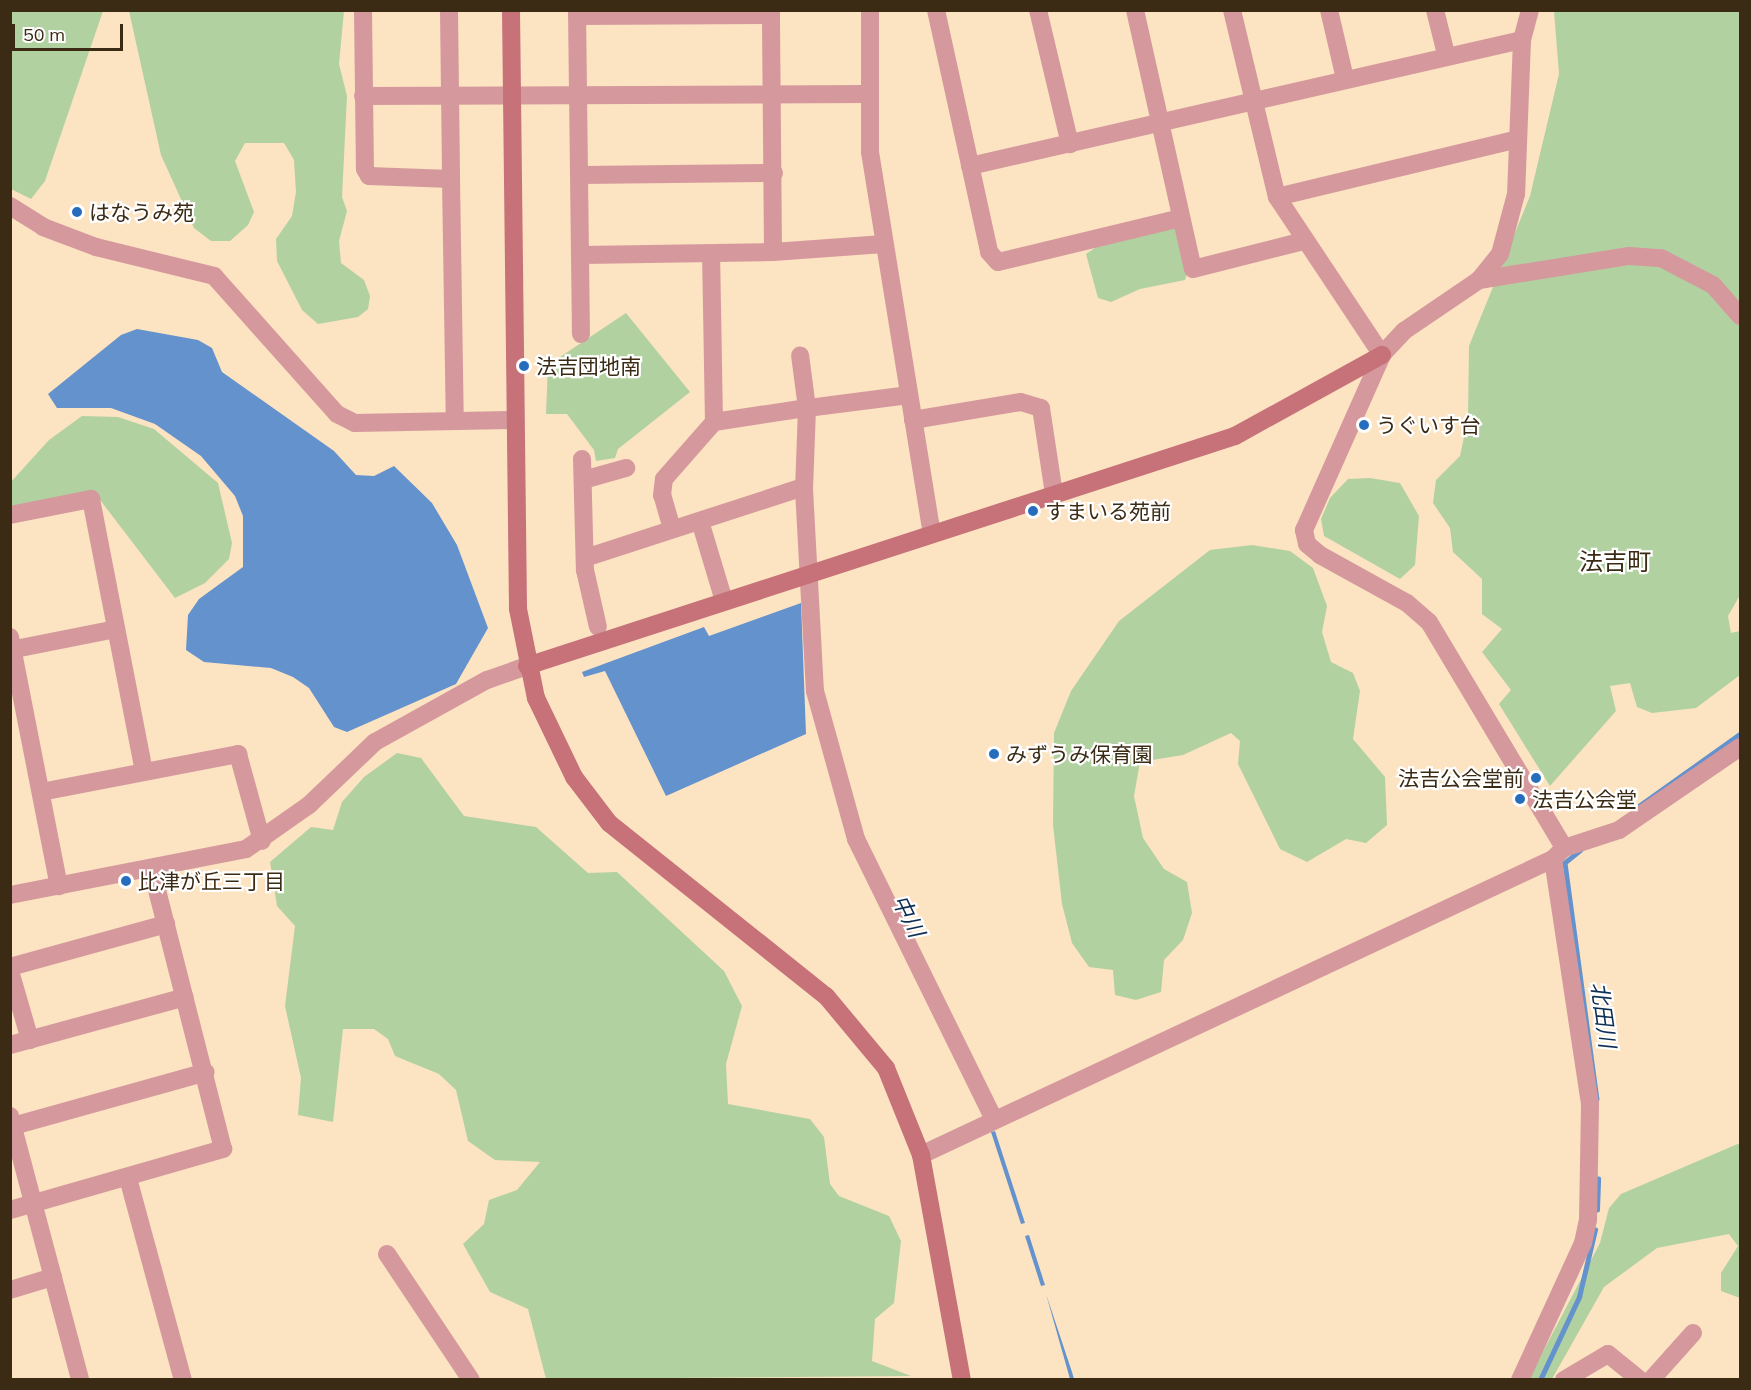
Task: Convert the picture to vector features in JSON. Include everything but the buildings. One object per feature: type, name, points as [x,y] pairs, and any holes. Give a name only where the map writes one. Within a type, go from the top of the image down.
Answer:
[{"type":"street","points":[[363,10],[365,169],[369,176],[451,178]]},
{"type":"street","points":[[449,10],[455,421]]},
{"type":"street","points":[[511,10],[518,609],[527,666],[548,728],[592,803],[630,843],[842,1012],[886,1068],[921,1155],[962,1380]]},
{"type":"street","points":[[870,10],[867,94],[884,244],[932,533]]},
{"type":"street","points":[[936,10],[989,252],[998,262],[1181,218]]},
{"type":"street","points":[[1038,10],[1070,144]]},
{"type":"street","points":[[1135,10],[1193,269],[1304,241]]},
{"type":"street","points":[[1232,10],[1277,197],[1382,356]]},
{"type":"street","points":[[1329,10],[1345,79]]},
{"type":"street","points":[[1436,10],[1446,54]]},
{"type":"street","points":[[1520,1380],[1583,1243],[1588,1220],[1590,1104],[1558,853],[1429,622],[1307,544],[1304,530],[1382,356],[1404,331],[1479,280],[1496,261],[1508,228],[1516,194],[1515,140],[1522,40],[1530,10]]},
{"type":"street","points":[[581,334],[582,255],[577,13],[771,13],[774,94],[773,252]]},
{"type":"street","points":[[970,166],[1255,102],[1446,54],[1522,40]]},
{"type":"street","points":[[363,96],[867,94]]},
{"type":"street","points":[[1277,197],[1515,140]]},
{"type":"street","points":[[581,175],[774,173]]},
{"type":"street","points":[[10,206],[43,227],[96,247],[214,276],[337,414],[355,423],[515,420]]},
{"type":"street","points":[[582,255],[711,256],[884,244]]},
{"type":"street","points":[[711,256],[714,422]]},
{"type":"street","points":[[1479,280],[1629,256],[1660,258],[1713,285],[1740,316]]},
{"type":"street","points":[[800,355],[807,408],[804,487],[815,691],[844,807],[990,1122]]},
{"type":"street","points":[[10,895],[152,870],[262,841],[309,805],[375,742],[487,680],[807,573],[1235,436],[1382,356]]},
{"type":"street","points":[[672,529],[662,495],[664,479],[714,422],[909,394]]},
{"type":"street","points":[[913,420],[1021,402],[1041,408],[1054,494]]},
{"type":"street","points":[[582,459],[585,558],[598,627]]},
{"type":"street","points":[[583,480],[626,468]]},
{"type":"street","points":[[585,558],[804,487]]},
{"type":"street","points":[[10,514],[91,499],[144,771]]},
{"type":"street","points":[[700,521],[724,601]]},
{"type":"street","points":[[59,886],[11,645],[116,630]]},
{"type":"street","points":[[921,1155],[1558,853],[1648,814],[1740,747]]},
{"type":"street","points":[[41,792],[238,754],[262,841]]},
{"type":"street","points":[[10,1210],[224,1149],[206,1072],[152,870]]},
{"type":"street","points":[[30,1040],[10,969],[166,924]]},
{"type":"street","points":[[10,1045],[185,997]]},
{"type":"street","points":[[80,1380],[12,1121],[206,1072]]},
{"type":"street","points":[[128,1178],[183,1380]]},
{"type":"street","points":[[387,1254],[471,1380]]},
{"type":"street","points":[[10,1290],[53,1277]]},
{"type":"street","points":[[1651,1380],[1693,1333]]},
{"type":"street","points":[[1564,1380],[1608,1354],[1640,1380]]},
{"type":"green space","points":[[10,11],[103,11],[45,181],[31,199],[11,189]]},
{"type":"green space","points":[[129,11],[344,11],[339,64],[347,96],[342,197],[347,211],[339,241],[341,263],[364,280],[370,296],[368,309],[358,317],[318,324],[302,310],[277,261],[276,239],[292,216],[296,192],[294,160],[284,143],[245,143],[235,161],[254,212],[248,225],[230,241],[211,241],[194,228],[161,155]]},
{"type":"green space","points":[[1554,11],[1740,11],[1740,595],[1728,616],[1731,633],[1740,631],[1740,675],[1696,708],[1652,713],[1637,707],[1630,683],[1610,686],[1616,711],[1550,786],[1499,704],[1511,690],[1482,652],[1502,629],[1482,614],[1482,579],[1453,552],[1450,528],[1433,503],[1436,480],[1460,456],[1468,418],[1469,346],[1530,196],[1559,74]]},
{"type":"green space","points":[[1171,226],[1177,229],[1188,271],[1185,280],[1140,289],[1111,302],[1098,298],[1086,254],[1099,245]]},
{"type":"green space","points":[[626,313],[690,392],[618,449],[615,458],[596,461],[594,450],[567,414],[546,414],[548,365]]},
{"type":"green space","points":[[82,416],[118,417],[154,429],[218,483],[232,543],[229,559],[205,583],[175,598],[94,492],[11,508],[10,483],[49,440]]},
{"type":"green space","points":[[1370,478],[1400,483],[1419,516],[1415,565],[1400,579],[1324,536],[1321,519],[1330,498],[1348,479]]},
{"type":"green space","points":[[1252,545],[1290,551],[1313,568],[1327,606],[1322,632],[1331,662],[1353,673],[1360,691],[1353,739],[1385,777],[1387,825],[1366,843],[1346,839],[1307,862],[1280,849],[1238,764],[1240,741],[1231,733],[1183,755],[1140,762],[1134,796],[1143,838],[1164,869],[1187,882],[1192,913],[1183,940],[1164,960],[1161,992],[1136,1000],[1115,995],[1113,970],[1089,967],[1072,943],[1062,904],[1053,825],[1054,733],[1071,691],[1119,621],[1210,550]]},
{"type":"green space","points":[[397,753],[421,758],[464,816],[536,827],[588,873],[617,872],[724,971],[742,1006],[726,1064],[728,1104],[810,1119],[824,1137],[830,1184],[839,1196],[889,1216],[901,1241],[894,1303],[875,1319],[872,1361],[911,1376],[546,1379],[528,1309],[490,1292],[463,1244],[484,1224],[489,1200],[517,1190],[540,1162],[495,1160],[468,1141],[456,1090],[439,1074],[395,1056],[388,1039],[374,1029],[343,1029],[333,1122],[298,1115],[301,1078],[285,1006],[295,926],[277,906],[270,862],[311,827],[333,830],[342,802],[364,777]]},
{"type":"green space","points":[[1740,1143],[1740,1298],[1721,1291],[1721,1273],[1738,1246],[1729,1234],[1657,1248],[1604,1287],[1552,1379],[1528,1380],[1600,1243],[1609,1208],[1621,1194]]},
{"type":"water","points":[[137,329],[198,340],[212,348],[222,372],[334,451],[356,475],[374,476],[394,466],[432,503],[457,545],[488,628],[456,684],[347,732],[334,727],[309,688],[293,677],[271,668],[204,662],[186,650],[188,615],[199,599],[243,567],[243,516],[235,496],[201,456],[155,424],[111,408],[57,408],[48,394],[121,335]]},
{"type":"water","points":[[801,603],[806,734],[666,796],[605,671],[584,677],[582,672],[704,627],[709,636]]},
{"type":"water","points":[[995,1131],[1025,1223],[1021,1224],[991,1132]]},
{"type":"water","points":[[1029,1235],[1045,1285],[1041,1286],[1025,1236]]},
{"type":"water","points":[[1046,1294],[1072,1372],[1074,1379],[1070,1379]]},
{"type":"waterway","name":"北田川","points":[[1640,805],[1740,734]]},
{"type":"waterway","name":"北田川","points":[[1581,850],[1565,863],[1597,1099]]},
{"type":"waterway","name":"北田川","points":[[1597,1210],[1598,1179]]},
{"type":"waterway","name":"北田川","points":[[1540,1380],[1579,1297],[1595,1230]]},
{"type":"place","name":"はなうみ苑","points":[[77,212]]},
{"type":"place","name":"法吉団地南","points":[[524,366]]},
{"type":"place","name":"うぐいす台","points":[[1364,425]]},
{"type":"place","name":"すまいる苑前","points":[[1033,511]]},
{"type":"place","name":"みずうみ保育園","points":[[994,754]]},
{"type":"place","name":"法吉公会堂前","points":[[1536,778]]},
{"type":"place","name":"法吉公会堂","points":[[1520,799]]},
{"type":"place","name":"比津が丘三丁目","points":[[126,881]]},
{"type":"district","name":"法吉町","points":[[1615,562]]},
{"type":"water label","name":"中川","points":[[908,916]]}]
